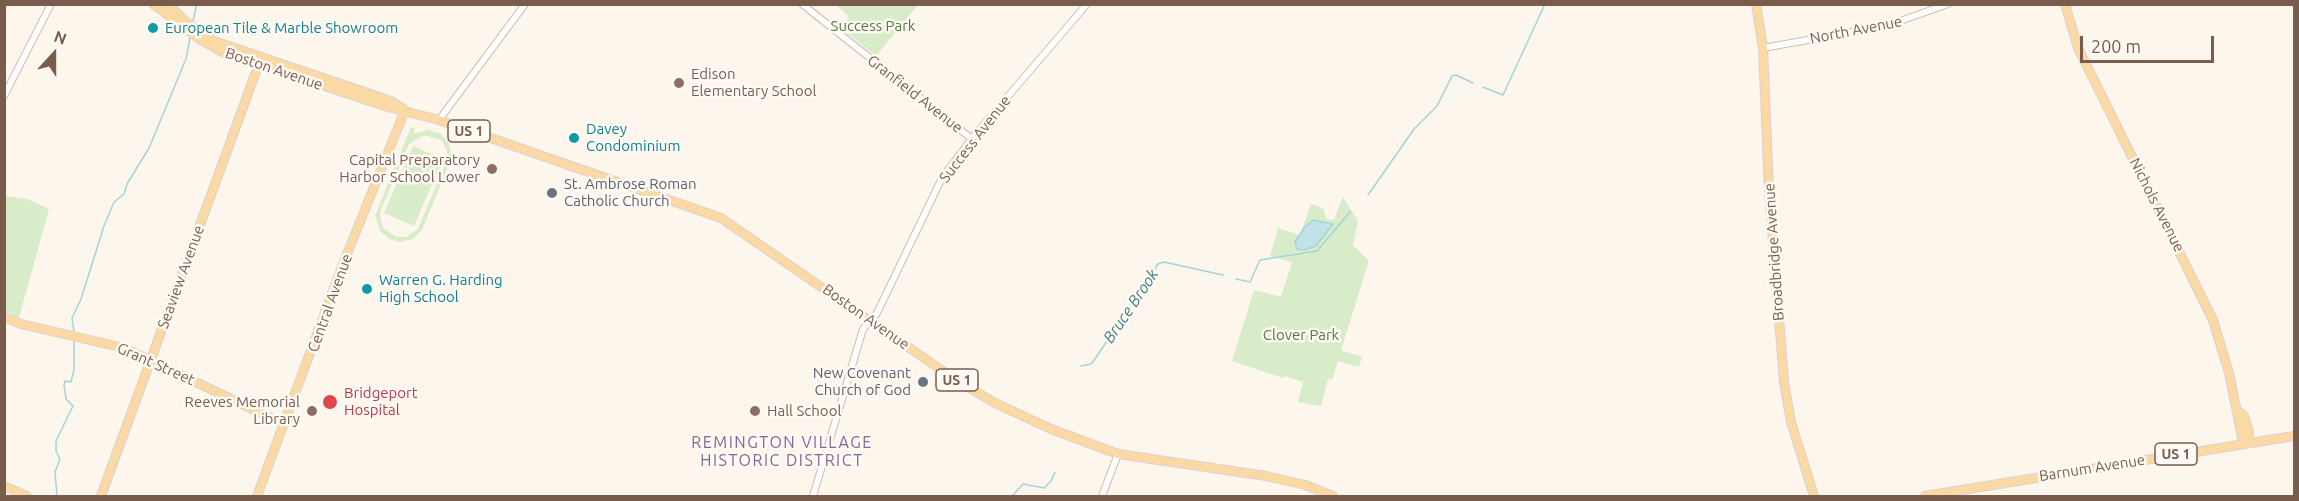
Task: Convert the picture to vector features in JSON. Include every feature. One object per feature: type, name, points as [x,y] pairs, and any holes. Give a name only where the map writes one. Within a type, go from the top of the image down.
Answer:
[{"type":"main road","name":"Boston Avenue","points":[[153,4],[222,52],[260,61],[391,101],[405,110],[721,218],[995,403],[1051,429],[1118,454],[1257,474],[1305,485],[1333,496]]},
{"type":"main road","name":"Boston Avenue","points":[[168,4],[190,28]]},
{"type":"main road","name":"Broadbridge Avenue","points":[[1756,4],[1763,48],[1770,205],[1784,382],[1791,422],[1814,496]]},
{"type":"main road","name":"Nichols Avenue","points":[[2066,4],[2078,48],[2213,320],[2237,410],[2244,417],[2249,432],[2248,443]]},
{"type":"main road","name":"Seaview Avenue","points":[[101,496],[260,61]]},
{"type":"main road","name":"Central Avenue","points":[[257,496],[343,264],[405,110]]},
{"type":"main road","name":"Grant Street","points":[[4,317],[21,324],[124,348],[285,424]]},
{"type":"main road","name":"Barnum Avenue","points":[[1925,496],[2295,436]]},
{"type":"main road","points":[[4,486],[27,496]]},
{"type":"street","points":[[4,96],[51,4]]},
{"type":"street","points":[[439,120],[525,4]]},
{"type":"street","name":"Granfield Avenue","points":[[802,4],[972,139]]},
{"type":"street","name":"Success Avenue","points":[[813,496],[863,329],[877,313],[942,178],[972,139],[1087,4]]},
{"type":"street","name":"North Avenue","points":[[1763,48],[1903,22],[1948,4]]},
{"type":"street","points":[[1102,496],[1118,454]]},
{"type":"green space","name":"Success Park","points":[[836,5],[918,5],[876,56],[842,29],[849,17]]},
{"type":"green space","points":[[411,127],[415,129],[413,134],[428,130],[441,134],[449,144],[452,157],[422,230],[413,239],[400,242],[391,240],[381,232],[375,216]],"holes":[[[424,135],[441,140],[447,150],[447,160],[418,229],[407,237],[396,237],[382,227],[380,212],[409,144]]]},
{"type":"green space","points":[[413,146],[443,159],[414,226],[384,213]]},
{"type":"green space","points":[[5,196],[27,199],[49,209],[19,318],[5,311]]},
{"type":"green space","name":"Clover Park","points":[[1343,197],[1358,221],[1353,245],[1369,261],[1341,350],[1362,357],[1359,367],[1338,361],[1332,380],[1328,379],[1321,406],[1298,402],[1303,382],[1285,376],[1283,378],[1232,361],[1254,290],[1281,297],[1292,262],[1270,256],[1278,228],[1300,235],[1311,204],[1323,208],[1327,219],[1334,220]]},
{"type":"water","points":[[1313,220],[1333,224],[1316,246],[1304,250],[1297,249],[1295,242],[1304,228]]},
{"type":"waterway","points":[[193,21],[197,4]]},
{"type":"waterway","name":"Bruce Brook","points":[[1483,87],[1503,95],[1545,4]]},
{"type":"waterway","points":[[74,332],[72,318],[81,299],[104,226],[114,202],[124,194],[127,184],[149,148],[186,59],[190,38]]},
{"type":"waterway","name":"Bruce Brook","points":[[1368,195],[1414,129],[1437,106],[1452,76],[1456,75],[1473,83]]},
{"type":"waterway","name":"Bruce Brook","points":[[1236,279],[1250,282],[1260,260],[1317,251],[1350,212]]},
{"type":"waterway","name":"Bruce Brook","points":[[1081,366],[1091,364],[1095,359],[1158,264],[1164,262],[1223,275]]},
{"type":"waterway","points":[[57,496],[55,472],[60,459],[56,451],[56,441],[73,406],[66,399],[64,385],[65,381],[71,382],[74,370],[74,340]]},
{"type":"waterway","name":"Bruce Brook","points":[[1012,496],[1023,484],[1044,488],[1051,481],[1055,472]]},
{"type":"place","name":"European Tile & Marble Showroom","points":[[153,28]]},
{"type":"place","name":"Edison Elementary School","points":[[679,83]]},
{"type":"place","name":"Davey Condominium","points":[[574,138]]},
{"type":"place","name":"Capital Preparatory Harbor School Lower","points":[[492,169]]},
{"type":"place","name":"St. Ambrose Roman Catholic Church","points":[[552,193]]},
{"type":"place","name":"Warren G. Harding High School","points":[[367,289]]},
{"type":"place","name":"New Covenant Church of God","points":[[923,382]]},
{"type":"place","name":"Bridgeport Hospital","points":[[330,402]]},
{"type":"place","name":"Reeves Memorial Library","points":[[312,411]]},
{"type":"place","name":"Hall School","points":[[755,411]]},
{"type":"district","name":"REMINGTON VILLAGE HISTORIC DISTRICT","points":[[782,452]]}]
